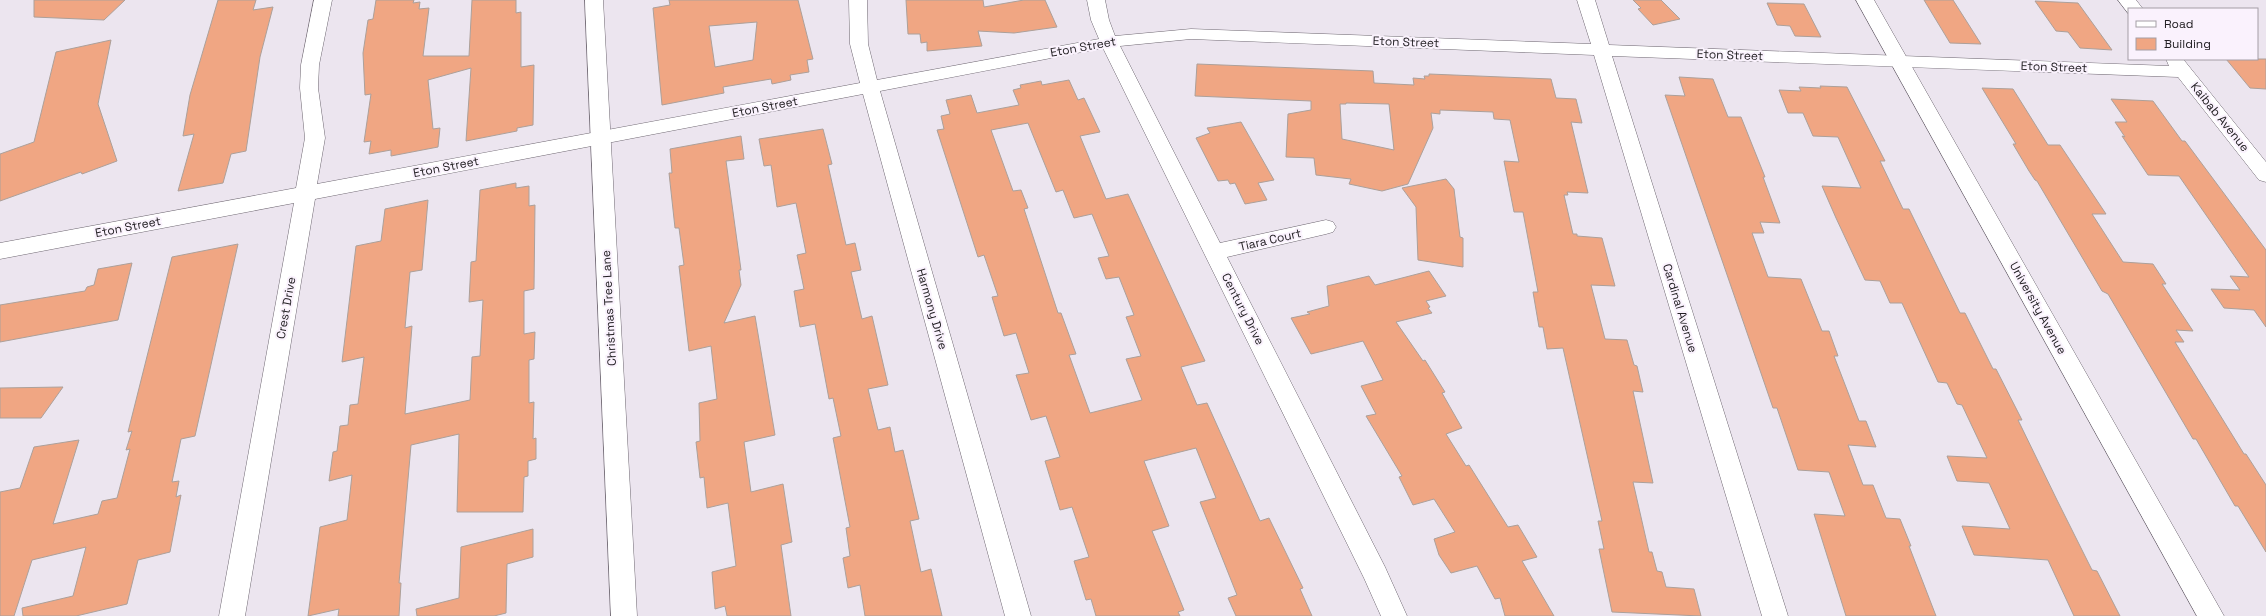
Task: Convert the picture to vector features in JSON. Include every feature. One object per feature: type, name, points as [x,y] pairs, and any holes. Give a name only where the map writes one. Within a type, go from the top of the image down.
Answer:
[{"type":"street","name":"Crest Drive","points":[[232,616],[307,193],[315,138],[309,88],[310,65],[323,0]]},
{"type":"street","name":"Christmas Tree Lane","points":[[594,0],[624,616]]},
{"type":"street","name":"Harmony Drive","points":[[858,0],[859,44],[870,87],[1018,616]]},
{"type":"street","name":"Century Drive","points":[[1096,0],[1100,20],[1109,42],[1376,575],[1394,616]]},
{"type":"street","name":"Cardinal Avenue","points":[[1586,0],[1775,616]]},
{"type":"street","name":"University Avenue","points":[[1865,0],[2211,616]]},
{"type":"street","points":[[2127,0],[2133,8]]},
{"type":"street","name":"Eton Street","points":[[0,251],[1109,42],[1153,36],[1191,34],[1900,62],[2179,65]]},
{"type":"street","name":"Kaibab Avenue","points":[[2179,65],[2266,175]]},
{"type":"street","name":"Tiara Court","points":[[1215,252],[1326,227]]},
{"type":"building","points":[[34,0],[125,0],[104,20],[34,17]]},
{"type":"building","points":[[218,0],[256,0],[253,10],[273,7],[260,57],[246,151],[231,154],[223,183],[178,191],[194,134],[183,136],[190,95]]},
{"type":"building","points":[[376,0],[414,0],[413,3],[420,2],[419,9],[429,8],[423,56],[469,56],[472,0],[516,0],[516,13],[521,12],[521,67],[534,65],[533,125],[517,128],[517,131],[466,141],[471,68],[428,80],[433,129],[440,128],[438,147],[391,156],[391,150],[369,154],[371,141],[364,142],[371,94],[365,95],[363,53],[368,20],[373,19]]},
{"type":"building","points":[[669,0],[798,0],[813,59],[807,60],[809,72],[790,75],[791,80],[772,84],[771,79],[723,87],[724,93],[662,105],[653,8],[670,5]],"holes":[[[757,22],[753,60],[715,67],[709,26]]]},
{"type":"building","points":[[906,0],[983,0],[984,7],[1024,0],[1045,0],[1057,27],[1014,33],[978,31],[982,46],[927,51],[927,42],[921,43],[920,34],[908,34]]},
{"type":"building","points":[[1633,0],[1661,0],[1680,19],[1653,25],[1638,9],[1641,8]]},
{"type":"building","points":[[1924,0],[1953,0],[1981,44],[1950,43]]},
{"type":"building","points":[[2035,1],[2078,3],[2112,50],[2080,48],[2068,32],[2056,31]]},
{"type":"building","points":[[1767,3],[1804,4],[1821,37],[1795,36],[1790,26],[1777,25]]},
{"type":"building","points":[[111,40],[98,104],[117,161],[82,174],[81,172],[0,201],[0,154],[34,142],[56,52]]},
{"type":"building","points":[[2266,59],[2266,89],[2250,88],[2227,60]]},
{"type":"building","points":[[1197,64],[1373,71],[1374,83],[1414,85],[1413,78],[1425,79],[1424,76],[1429,76],[1429,74],[1551,79],[1556,98],[1576,99],[1582,123],[1571,122],[1588,193],[1567,192],[1568,195],[1564,195],[1573,234],[1577,234],[1577,236],[1602,238],[1615,286],[1591,285],[1605,339],[1627,340],[1634,365],[1637,366],[1643,392],[1633,391],[1653,483],[1633,482],[1649,552],[1652,552],[1657,571],[1662,572],[1666,587],[1694,589],[1701,616],[1612,612],[1599,549],[1604,549],[1598,521],[1602,521],[1563,348],[1547,349],[1543,327],[1539,327],[1533,292],[1538,292],[1523,212],[1514,212],[1504,161],[1519,162],[1510,120],[1494,119],[1493,112],[1440,110],[1440,114],[1431,113],[1433,128],[1408,184],[1382,191],[1349,184],[1351,179],[1316,175],[1314,158],[1286,157],[1288,114],[1311,110],[1311,101],[1195,96]],"holes":[[[1340,104],[1389,104],[1394,150],[1342,139]]]},
{"type":"building","points":[[1679,77],[1713,79],[1728,117],[1741,117],[1765,177],[1763,177],[1780,223],[1760,222],[1764,233],[1752,233],[1768,277],[1801,279],[1822,331],[1829,331],[1838,356],[1834,356],[1859,421],[1866,421],[1876,447],[1848,445],[1863,485],[1873,485],[1886,518],[1900,519],[1936,616],[1846,616],[1814,514],[1845,516],[1829,472],[1798,470],[1777,408],[1773,408],[1665,95],[1685,96]]},
{"type":"building","points":[[1069,80],[1078,100],[1084,98],[1100,132],[1080,136],[1106,199],[1128,194],[1205,361],[1181,367],[1197,405],[1207,403],[1260,521],[1269,518],[1303,588],[1300,589],[1312,616],[1236,616],[1228,598],[1237,595],[1200,502],[1216,498],[1196,448],[1144,461],[1169,526],[1152,531],[1184,610],[1178,612],[1180,616],[1096,616],[1091,599],[1086,600],[1074,561],[1089,557],[1072,507],[1060,510],[1045,461],[1060,457],[1046,416],[1031,420],[1016,375],[1029,373],[1016,333],[1004,336],[992,297],[998,296],[984,255],[978,257],[937,130],[944,129],[941,116],[950,114],[946,100],[971,95],[977,113],[1019,105],[1013,90],[1021,88],[1020,85],[1041,81],[1042,85]],"holes":[[[1028,123],[1056,192],[1063,190],[1074,218],[1092,214],[1109,256],[1098,258],[1106,279],[1119,277],[1134,315],[1126,317],[1141,356],[1126,359],[1142,400],[1090,413],[1069,355],[1076,354],[1061,313],[1058,313],[1024,209],[1028,208],[1021,190],[1013,191],[991,130]]]},
{"type":"building","points":[[1820,86],[1847,87],[1885,161],[1880,161],[1903,209],[1909,209],[1960,313],[1965,313],[1993,369],[1996,369],[2022,420],[2018,420],[2092,570],[2097,571],[2120,616],[2074,616],[2048,560],[1974,555],[1962,526],[2010,529],[1989,483],[1957,481],[1947,456],[1987,458],[1962,405],[1957,404],[1947,383],[1938,382],[1902,303],[1890,303],[1880,281],[1865,280],[1836,218],[1822,186],[1861,188],[1838,137],[1813,136],[1803,113],[1788,113],[1779,90],[1801,91],[1799,87],[1821,88]]},
{"type":"building","points":[[1982,88],[2013,89],[2048,145],[2060,145],[2106,214],[2092,214],[2123,262],[2153,264],[2166,284],[2162,284],[2193,331],[2176,330],[2184,342],[2175,342],[2244,454],[2246,454],[2266,485],[2266,552],[2238,506],[2235,506],[2196,439],[2193,439],[2108,294],[2102,291],[2037,181],[2029,171],[2013,144],[2016,144]]},
{"type":"building","points":[[2111,99],[2153,101],[2182,141],[2185,141],[2266,250],[2266,327],[2254,310],[2224,308],[2211,289],[2240,290],[2230,276],[2249,277],[2179,176],[2148,175],[2122,136],[2125,137],[2115,122],[2127,122]]},
{"type":"building","points":[[1241,122],[1274,180],[1258,183],[1267,200],[1245,204],[1235,183],[1230,184],[1228,180],[1218,181],[1196,138],[1210,133],[1207,128]]},
{"type":"building","points":[[823,129],[832,164],[828,165],[846,245],[855,243],[861,270],[851,272],[862,319],[872,316],[888,385],[868,389],[878,430],[890,427],[895,452],[903,450],[919,519],[910,521],[921,572],[931,569],[942,616],[865,616],[860,585],[848,588],[843,558],[850,556],[846,528],[850,527],[833,438],[841,436],[833,398],[829,399],[815,324],[800,327],[794,291],[804,289],[797,255],[806,253],[796,203],[777,207],[771,165],[764,166],[759,139]]},
{"type":"building","points":[[741,136],[744,159],[726,161],[741,270],[739,270],[741,285],[724,323],[755,316],[775,435],[744,442],[751,492],[783,484],[792,542],[781,545],[791,616],[727,616],[725,606],[715,609],[712,572],[736,566],[728,503],[707,508],[704,477],[700,478],[696,442],[700,441],[699,403],[717,399],[711,346],[689,351],[679,266],[684,265],[679,228],[675,228],[669,173],[672,173],[670,149]]},
{"type":"building","points":[[1446,179],[1454,189],[1460,237],[1463,238],[1463,267],[1418,260],[1416,207],[1402,188]]},
{"type":"building","points":[[516,183],[516,188],[529,186],[529,206],[535,205],[534,289],[524,291],[524,334],[535,332],[534,359],[529,360],[529,403],[534,402],[533,439],[536,438],[536,459],[528,461],[528,476],[524,477],[523,512],[457,512],[459,434],[411,445],[399,583],[401,583],[399,616],[338,616],[339,609],[308,616],[320,527],[347,520],[352,475],[329,481],[333,452],[337,451],[340,426],[348,425],[350,405],[358,404],[364,357],[342,362],[356,246],[381,241],[385,209],[428,200],[422,270],[410,272],[405,328],[412,326],[405,414],[470,400],[472,357],[480,356],[483,300],[469,302],[471,262],[476,261],[480,190]]},
{"type":"building","points":[[238,244],[195,436],[181,439],[172,482],[179,481],[176,497],[181,495],[170,552],[138,560],[127,604],[76,616],[23,616],[22,608],[73,596],[86,547],[32,560],[14,616],[0,616],[0,492],[20,488],[34,447],[79,440],[53,524],[98,514],[102,501],[117,498],[130,449],[126,450],[132,431],[128,432],[172,257]]},
{"type":"building","points":[[132,263],[118,320],[0,342],[0,305],[85,291],[87,287],[94,285],[98,269]]},
{"type":"building","points":[[1429,271],[1446,296],[1426,301],[1430,307],[1428,308],[1432,313],[1396,322],[1423,361],[1425,360],[1445,392],[1442,393],[1462,428],[1446,434],[1466,466],[1469,465],[1508,527],[1518,525],[1537,557],[1522,561],[1554,616],[1505,616],[1500,598],[1495,599],[1477,566],[1451,573],[1439,555],[1434,539],[1455,532],[1434,499],[1413,505],[1399,477],[1402,476],[1366,416],[1376,414],[1361,386],[1383,380],[1363,341],[1311,354],[1291,318],[1310,314],[1307,312],[1329,306],[1327,286],[1369,276],[1375,285]]},
{"type":"building","points":[[63,387],[41,418],[0,418],[0,388]]},
{"type":"building","points":[[533,529],[533,557],[507,564],[506,613],[494,616],[417,616],[416,609],[459,598],[461,547]]}]
